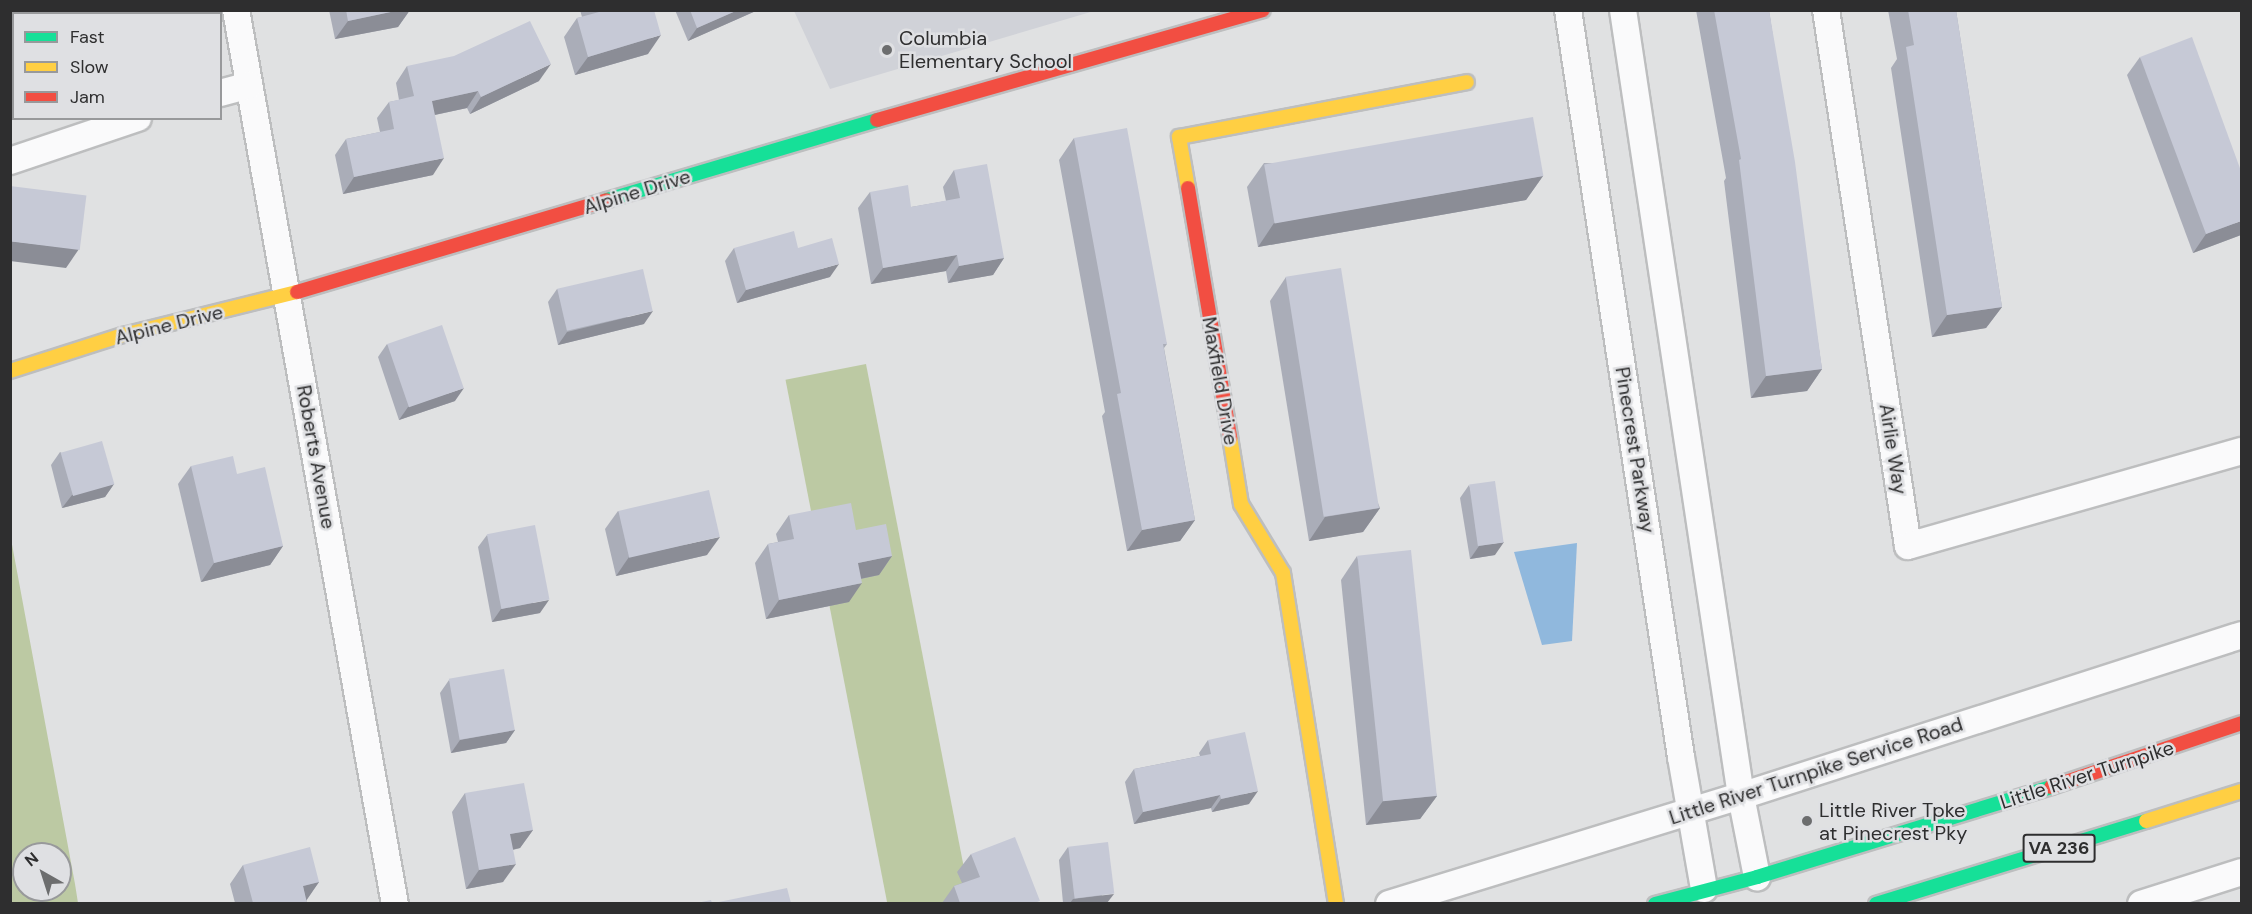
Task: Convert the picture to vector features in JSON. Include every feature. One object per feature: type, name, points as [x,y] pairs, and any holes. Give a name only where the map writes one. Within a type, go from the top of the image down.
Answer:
[{"type":"street","name":"Roberts Avenue","points":[[236,10],[395,903]]},
{"type":"street","name":"Alpine Drive","points":[[10,371],[123,336],[288,295],[809,139],[1263,10]]},
{"type":"street","name":"Pinecrest Parkway","points":[[1568,10],[1690,811],[1704,889]]},
{"type":"street","points":[[1623,10],[1741,795],[1757,877]]},
{"type":"street","name":"Airlie Way","points":[[1826,10],[1908,546],[2241,451]]},
{"type":"street","name":"Maxfield Drive","points":[[1336,903],[1283,573],[1241,504],[1179,137],[1467,82]]},
{"type":"street","points":[[222,92],[249,85]]},
{"type":"street","points":[[10,161],[132,120]]},
{"type":"street","name":"Little River Turnpike Service Road","points":[[1389,903],[1741,795],[2241,635]]},
{"type":"street","name":"Little River Turnpike","points":[[1655,903],[1757,877],[2022,797],[2241,723]]},
{"type":"street","name":"VA 236","points":[[1876,903],[1929,896],[2241,790]]},
{"type":"street","points":[[2141,903],[2207,894],[2241,872]]},
{"type":"shaded area","name":"Columbia Elementary School","points":[[794,11],[1094,11],[830,89]]},
{"type":"green space","points":[[866,364],[971,903],[887,904],[786,380]]},
{"type":"green space","points":[[11,539],[67,842],[12,842],[12,902],[72,902],[72,868],[78,903],[11,903]]},
{"type":"water","points":[[1577,543],[1572,641],[1542,645],[1514,552]]},
{"type":"building","points":[[42,10],[107,10],[107,12],[42,12]]},
{"type":"building","points":[[346,10],[400,10],[348,21]]},
{"type":"building","points":[[599,10],[654,10],[661,35],[588,57],[577,18],[599,12]]},
{"type":"building","points":[[690,10],[738,10],[697,28]]},
{"type":"building","points":[[1714,10],[1769,10],[1795,162],[1822,369],[1766,376],[1739,160],[1741,159]]},
{"type":"building","points":[[1908,10],[1956,10],[2002,307],[1947,315],[1906,47],[1914,45]]},
{"type":"building","points":[[530,21],[551,64],[481,97],[478,91],[432,101],[444,158],[354,177],[346,139],[394,129],[389,102],[414,96],[407,66],[454,56]]},
{"type":"building","points":[[12,35],[12,60],[10,58],[10,36]]},
{"type":"building","points":[[2192,37],[2241,171],[2241,221],[2206,234],[2140,57]]},
{"type":"building","points":[[1533,117],[1543,176],[1275,223],[1264,164]]},
{"type":"building","points":[[1127,128],[1167,344],[1163,344],[1195,520],[1142,530],[1117,394],[1121,393],[1074,138]]},
{"type":"building","points":[[987,164],[1004,258],[959,266],[957,255],[883,268],[870,192],[908,185],[911,207],[960,198],[954,170]]},
{"type":"building","points":[[10,186],[86,195],[80,250],[10,241]]},
{"type":"building","points":[[794,231],[798,248],[832,238],[839,264],[746,290],[734,248]]},
{"type":"building","points":[[1341,268],[1379,508],[1324,517],[1286,277]]},
{"type":"building","points":[[643,269],[653,311],[567,331],[557,289]]},
{"type":"building","points":[[442,325],[464,388],[409,407],[387,344]]},
{"type":"building","points":[[102,441],[114,484],[73,496],[61,453]]},
{"type":"building","points":[[233,456],[237,474],[265,467],[283,546],[214,563],[191,466]]},
{"type":"building","points":[[1495,481],[1504,542],[1478,546],[1469,485]]},
{"type":"building","points":[[709,490],[720,537],[629,558],[618,511]]},
{"type":"building","points":[[851,503],[856,530],[886,524],[892,556],[858,563],[862,583],[779,600],[768,544],[794,539],[789,515]]},
{"type":"building","points":[[535,525],[550,600],[501,609],[487,534]]},
{"type":"building","points":[[1411,550],[1437,796],[1383,801],[1357,556]]},
{"type":"building","points":[[504,669],[515,730],[460,740],[449,679]]},
{"type":"building","points":[[1245,732],[1258,791],[1221,799],[1220,795],[1143,812],[1134,769],[1211,754],[1208,740]]},
{"type":"building","points":[[524,783],[533,830],[510,834],[516,864],[479,870],[465,793]]},
{"type":"building","points":[[1015,837],[1040,901],[1034,903],[960,903],[954,886],[980,877],[971,854]]},
{"type":"building","points":[[1108,842],[1114,894],[1075,898],[1068,847]]},
{"type":"building","points":[[310,847],[319,882],[303,886],[307,903],[253,903],[243,865]]},
{"type":"building","points":[[787,888],[791,903],[714,903]]},
{"type":"traffic: fast","points":[[607,200],[877,120]]},
{"type":"traffic: fast","points":[[1655,904],[1757,877],[2051,787]]},
{"type":"traffic: fast","points":[[1876,904],[2146,821]]},
{"type":"traffic: slow","points":[[1188,188],[1179,137],[1467,82]]},
{"type":"traffic: slow","points":[[10,371],[123,335],[297,292]]},
{"type":"traffic: slow","points":[[1230,437],[1241,504],[1283,573],[1336,904]]},
{"type":"traffic: slow","points":[[2146,821],[2242,791]]},
{"type":"traffic: jam","points":[[877,120],[1263,10]]},
{"type":"traffic: jam","points":[[1188,188],[1230,437]]},
{"type":"traffic: jam","points":[[297,292],[607,200]]},
{"type":"traffic: jam","points":[[2051,787],[2242,723]]},
{"type":"place","name":"Columbia Elementary School","points":[[887,50]]},
{"type":"place","name":"Little River Tpke at Pinecrest Pky","points":[[1807,821]]}]
